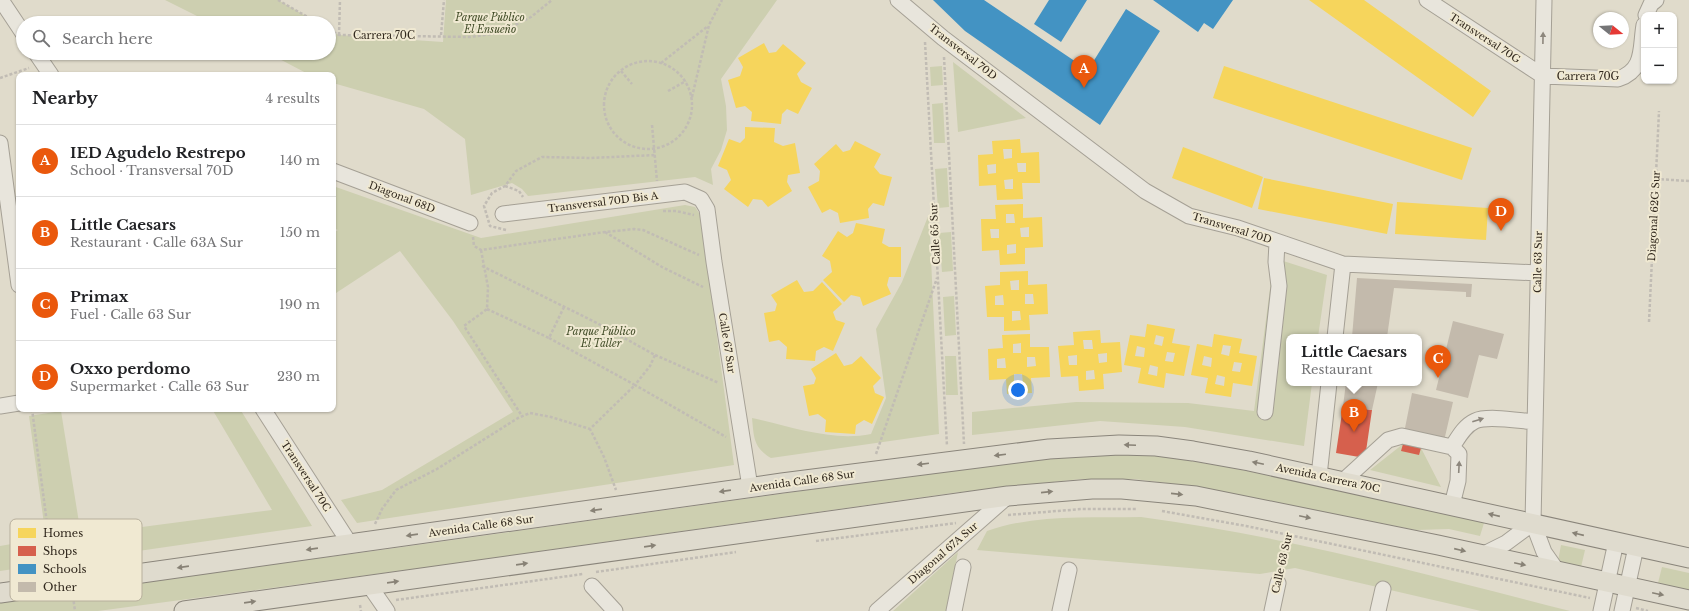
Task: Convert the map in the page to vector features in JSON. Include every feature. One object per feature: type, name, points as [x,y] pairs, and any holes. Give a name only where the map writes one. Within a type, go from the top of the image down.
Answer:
[{"type":"main road","name":"Avenida Carrera 70C","points":[[963,452],[1086,446],[1156,446],[1249,461],[1689,558]]},
{"type":"main road","name":"Avenida Calle 68 Sur","points":[[142,573],[750,488],[963,452]]},
{"type":"main road","points":[[184,611],[1008,496],[1092,489],[1122,489],[1196,496],[1293,515],[1607,583],[1624,601],[1689,600]]},
{"type":"main road","name":"Avenida Calle 68 Sur","points":[[0,593],[10,592]]},
{"type":"street","points":[[1,0],[16,22]]},
{"type":"street","name":"Transversal 70D","points":[[898,0],[943,38],[1145,191],[1189,216],[1238,228],[1343,264],[1538,274]]},
{"type":"street","name":"Transversal 70G","points":[[1426,0],[1543,76]]},
{"type":"street","name":"Calle 63 Sur","points":[[1544,0],[1532,523],[1544,552],[1558,572]]},
{"type":"street","points":[[1648,12],[1656,0]]},
{"type":"street","name":"Carrera 70G","points":[[1543,76],[1618,78],[1632,72],[1640,59],[1641,48]]},
{"type":"street","points":[[40,60],[49,72]]},
{"type":"street","points":[[0,143],[16,263]]},
{"type":"street","name":"Diagonal 68D","points":[[336,172],[470,223]]},
{"type":"street","name":"Transversal 70D Bis A","points":[[503,214],[685,192],[701,199]]},
{"type":"street","name":"Calle 67 Sur","points":[[701,199],[707,210],[750,488]]},
{"type":"street","points":[[1265,412],[1279,286],[1276,262],[1277,242]]},
{"type":"street","points":[[1335,334],[1343,264]]},
{"type":"street","points":[[1318,476],[1329,386]]},
{"type":"street","points":[[0,406],[16,403]]},
{"type":"street","name":"Transversal 70C","points":[[265,412],[350,544]]},
{"type":"street","points":[[1452,447],[1463,430],[1474,421],[1482,418],[1535,422]]},
{"type":"street","points":[[1342,482],[1388,440],[1402,436],[1452,447],[1459,454],[1460,463],[1458,481],[1452,505]]},
{"type":"street","name":"Diagonal 67A Sur","points":[[877,611],[1008,496]]},
{"type":"street","points":[[1482,555],[1506,543],[1532,523]]},
{"type":"street","points":[[1602,606],[1616,542]]},
{"type":"street","points":[[1624,601],[1636,547]]},
{"type":"street","points":[[954,611],[963,567]]},
{"type":"street","points":[[1060,611],[1069,570]]},
{"type":"street","name":"Calle 63 Sur","points":[[1272,611],[1278,582]]},
{"type":"street","points":[[370,585],[384,607]]},
{"type":"street","points":[[592,586],[615,611]]},
{"type":"street","points":[[1378,611],[1383,589]]},
{"type":"path","points":[[278,0],[306,16]]},
{"type":"path","points":[[339,35],[340,0]]},
{"type":"path","points":[[441,35],[444,0]]},
{"type":"path","name":"Carrera 70C","points":[[336,34],[339,35],[441,35],[470,37],[499,33],[530,17],[552,0]]},
{"type":"path","points":[[692,97],[686,81],[673,68],[661,62],[640,61],[621,71],[611,81],[605,97],[605,114],[617,137],[639,149],[654,149],[672,143],[684,131],[692,115],[692,97],[709,25],[722,0]]},
{"type":"path","name":"Calle 65 Sur","points":[[924,22],[947,447]]},
{"type":"path","points":[[661,62],[709,25]]},
{"type":"path","name":"Calle 65 Sur","points":[[943,38],[963,452]]},
{"type":"path","points":[[0,78],[35,60]]},
{"type":"path","points":[[621,71],[632,84]]},
{"type":"path","points":[[668,91],[686,81]]},
{"type":"path","name":"Diagonal 62G Sur","points":[[1649,322],[1659,110]]},
{"type":"path","points":[[652,125],[658,195]]},
{"type":"path","points":[[510,229],[502,230],[490,226],[484,206],[492,193],[506,186],[516,171],[542,156],[591,158],[655,155]]},
{"type":"path","points":[[1656,179],[1689,180]]},
{"type":"path","points":[[656,210],[676,211],[694,215],[697,221]]},
{"type":"path","points":[[470,223],[474,246],[481,250],[605,232],[643,230],[703,256]]},
{"type":"path","points":[[605,232],[662,268],[706,288],[705,282]]},
{"type":"path","points":[[481,250],[482,266],[488,287],[487,309]]},
{"type":"path","points":[[482,266],[655,355],[719,384]]},
{"type":"path","points":[[875,458],[937,275]]},
{"type":"path","points":[[549,338],[564,307]]},
{"type":"path","points":[[487,309],[549,338],[635,385],[726,438],[725,430]]},
{"type":"path","points":[[487,309],[464,326],[522,416]]},
{"type":"path","points":[[590,429],[635,385],[650,366],[655,355]]},
{"type":"path","points":[[718,376],[720,390]]},
{"type":"path","points":[[32,412],[47,519]]},
{"type":"path","points":[[373,527],[382,509],[396,490],[437,469],[522,416],[530,414],[551,417],[590,429],[604,457],[616,493]]},
{"type":"path","points":[[813,542],[982,519],[1082,509],[1140,509]]},
{"type":"path","points":[[1155,510],[1289,534],[1602,606]]},
{"type":"path","name":"Calle 63 Sur","points":[[1278,582],[1293,515]]},
{"type":"path","points":[[353,606],[360,605],[384,607],[743,552]]},
{"type":"path","points":[[74,601],[75,611]]},
{"type":"path","points":[[1624,601],[1648,611]]},
{"type":"path","points":[[360,605],[361,611]]},
{"type":"green space","points":[[165,0],[278,0],[306,16],[197,16]]},
{"type":"green space","name":"Parque Público El Ensueño","points":[[446,0],[777,0],[721,79],[726,106],[727,130],[721,150],[711,169],[713,185],[695,177],[528,196],[522,189],[512,183],[471,195],[465,139],[424,109],[336,84],[336,72],[304,72],[281,60],[336,60],[336,34],[339,35],[443,42]]},
{"type":"green space","points":[[953,62],[1026,118],[958,132]]},
{"type":"green space","points":[[942,66],[943,85],[931,86],[930,67]]},
{"type":"green space","points":[[943,103],[945,143],[934,143],[932,104]]},
{"type":"green space","points":[[947,168],[949,207],[938,208],[935,169]]},
{"type":"green space","name":"Parque Público El Taller","points":[[336,187],[481,238],[685,205],[695,207],[701,216],[734,465],[357,523],[341,500],[382,490],[513,412],[453,321],[400,251],[336,293],[336,231],[338,230],[336,229]]},
{"type":"green space","points":[[929,214],[939,434],[771,458],[758,446],[754,436],[752,418],[826,435],[856,436],[871,434],[886,398],[876,329],[902,282]]},
{"type":"green space","points":[[951,232],[953,271],[942,272],[939,233]]},
{"type":"green space","points":[[1274,258],[1327,275],[1318,334],[1286,334],[1286,386],[1312,386],[1304,446],[1185,427],[1100,421],[972,435],[972,412],[1076,402],[1188,403],[1254,411]]},
{"type":"green space","points":[[954,296],[956,335],[945,336],[943,297]]},
{"type":"green space","points":[[945,356],[956,356],[958,395],[946,395]]},
{"type":"green space","points":[[61,412],[78,519],[43,519],[29,416]]},
{"type":"green space","points":[[214,412],[242,412],[312,526],[142,551],[142,527],[272,510]]},
{"type":"green space","points":[[1403,444],[1421,448],[1441,487],[1370,470]]},
{"type":"green space","points":[[1116,454],[1161,456],[1227,467],[1393,501],[1484,523],[1480,536],[1449,529],[1416,530],[1191,486],[1134,479],[1081,479],[952,493],[421,568],[98,611],[0,611],[0,601],[10,600],[10,601],[142,601],[142,582],[1046,458]]},
{"type":"green space","points":[[1083,517],[1141,517],[1195,525],[1303,546],[1411,570],[1570,611],[1481,611],[1295,568],[1260,574],[977,550],[987,531],[1024,522],[1043,519]]},
{"type":"green space","points":[[10,544],[10,570],[0,571],[0,546]]},
{"type":"green space","points":[[1561,545],[1585,550],[1581,567],[1558,561]]},
{"type":"green space","points":[[958,552],[946,611],[893,611]]},
{"type":"green space","points":[[1662,567],[1689,573],[1689,590],[1658,583]]},
{"type":"building: Homes","points":[[1309,0],[1364,0],[1491,91],[1473,117]]},
{"type":"building: Homes","points":[[764,43],[769,53],[776,52],[783,44],[806,63],[797,74],[801,82],[812,88],[798,114],[787,109],[782,114],[781,124],[751,121],[752,112],[745,106],[736,108],[728,80],[740,76],[743,67],[738,58]]},
{"type":"building: Homes","points":[[1224,66],[1472,148],[1462,180],[1213,98]]},
{"type":"building: Homes","points":[[745,127],[775,128],[774,142],[783,146],[795,143],[800,173],[788,175],[787,182],[792,191],[768,207],[762,200],[753,199],[748,207],[724,189],[731,180],[727,170],[718,166],[729,139],[740,143],[745,138]]},
{"type":"building: Homes","points":[[1020,139],[1021,153],[1039,152],[1040,183],[1022,183],[1023,199],[997,200],[996,185],[979,186],[978,155],[993,154],[992,141]],"holes":[[[1003,149],[1012,149],[1012,158],[1004,159]],[[1017,163],[1026,163],[1026,172],[1018,172]],[[996,164],[996,173],[988,174],[987,165]],[[1013,179],[1013,189],[1005,189],[1004,180]]]},
{"type":"building: Homes","points":[[855,141],[881,154],[874,167],[880,174],[892,177],[884,206],[873,203],[868,209],[869,218],[840,223],[838,213],[830,209],[822,213],[808,187],[819,181],[820,171],[814,164],[836,144],[843,152],[850,150]]},
{"type":"building: Homes","points":[[1183,147],[1263,177],[1252,208],[1172,178]]},
{"type":"building: Homes","points":[[1264,178],[1393,204],[1387,234],[1258,209]]},
{"type":"building: Homes","points":[[1397,202],[1488,208],[1486,240],[1395,234]]},
{"type":"building: Homes","points":[[1023,204],[1023,218],[1042,217],[1043,247],[1025,248],[1025,264],[1000,265],[999,250],[982,251],[981,219],[996,219],[995,205]],"holes":[[[1006,214],[1014,214],[1015,223],[1006,223]],[[1029,227],[1029,237],[1021,237],[1020,228]],[[990,229],[999,229],[999,238],[991,238]],[[1016,244],[1016,253],[1007,254],[1007,245]]]},
{"type":"building: Homes","points":[[856,223],[885,229],[882,243],[889,247],[901,247],[901,277],[889,277],[887,285],[891,294],[863,306],[860,297],[851,295],[844,302],[823,280],[832,272],[830,261],[822,256],[838,231],[847,237],[853,233]]},
{"type":"building: Homes","points":[[1028,271],[1028,285],[1047,284],[1048,314],[1029,315],[1030,330],[1004,331],[1004,317],[987,317],[985,286],[1000,285],[1000,272]],"holes":[[[1019,280],[1019,290],[1011,290],[1010,281]],[[1025,294],[1033,294],[1034,304],[1025,304]],[[1003,295],[1004,305],[995,305],[995,296]],[[1012,311],[1020,311],[1021,320],[1012,321]]]},
{"type":"building: Homes","points":[[797,280],[804,292],[813,291],[822,282],[842,304],[833,312],[836,320],[845,323],[833,351],[824,347],[816,351],[815,361],[786,359],[787,347],[779,340],[769,342],[764,313],[775,311],[777,304],[771,295]]},
{"type":"building: Homes","points":[[1147,324],[1175,329],[1172,343],[1190,346],[1184,376],[1166,373],[1164,388],[1138,383],[1141,368],[1124,365],[1130,335],[1145,337]],"holes":[[[1156,335],[1164,337],[1162,346],[1154,344]],[[1137,346],[1145,348],[1144,357],[1135,356]],[[1167,352],[1175,353],[1173,362],[1165,361]],[[1150,365],[1158,367],[1157,376],[1148,374]]]},
{"type":"building: Homes","points":[[1100,330],[1101,343],[1120,342],[1122,372],[1103,374],[1104,389],[1079,391],[1078,376],[1061,377],[1058,346],[1074,345],[1073,332]],"holes":[[[1083,340],[1092,340],[1093,349],[1084,349]],[[1107,353],[1107,362],[1099,363],[1098,354]],[[1077,355],[1077,365],[1069,365],[1068,356]],[[1094,370],[1095,379],[1086,380],[1086,371]]]},
{"type":"building: Homes","points":[[1030,334],[1030,347],[1049,347],[1050,377],[1031,378],[1032,393],[1007,394],[1006,379],[989,380],[988,349],[1003,348],[1002,335]],"holes":[[[1021,343],[1021,353],[1013,353],[1013,344]],[[1027,357],[1035,357],[1036,366],[1027,367]],[[1005,358],[1006,368],[997,368],[997,359]],[[1014,374],[1022,374],[1023,383],[1014,384]]]},
{"type":"building: Homes","points":[[1214,334],[1242,339],[1239,353],[1257,356],[1252,386],[1233,383],[1231,397],[1205,393],[1208,378],[1191,375],[1197,344],[1212,347]],"holes":[[[1223,345],[1231,346],[1229,356],[1221,354]],[[1204,356],[1212,358],[1211,367],[1202,365]],[[1234,362],[1242,363],[1240,372],[1232,371]],[[1217,375],[1225,377],[1224,386],[1215,384]]]},
{"type":"building: Homes","points":[[836,353],[844,366],[852,364],[861,356],[881,378],[873,386],[875,393],[884,397],[872,424],[864,420],[856,425],[855,434],[825,432],[826,420],[818,414],[809,416],[803,386],[814,384],[816,378],[811,369]]},
{"type":"building: Shops","points":[[1343,406],[1372,410],[1365,458],[1336,453]]},
{"type":"building: Shops","points":[[1403,444],[1421,448],[1419,455],[1401,451]]},
{"type":"building: Schools","points":[[933,0],[984,0],[1088,70],[1126,9],[1160,31],[1100,125],[965,31]]},
{"type":"building: Schools","points":[[1049,0],[1087,0],[1061,42],[1034,24]]},
{"type":"building: Schools","points":[[1153,0],[1233,0],[1213,29],[1204,23],[1198,32]]},
{"type":"building: Other","points":[[1357,278],[1472,284],[1471,297],[1466,297],[1466,292],[1394,288],[1387,334],[1352,334]]},
{"type":"building: Other","points":[[1453,321],[1504,334],[1497,359],[1479,355],[1468,398],[1436,390]]},
{"type":"building: Other","points":[[1346,386],[1377,386],[1372,410],[1343,406]]},
{"type":"building: Other","points":[[1412,393],[1453,402],[1444,441],[1404,433]]},
{"type":"place","name":"IED Agudelo Restrepo","points":[[1084,88]]},
{"type":"place","name":"Oxxo perdomo","points":[[1501,231]]},
{"type":"place","name":"Primax","points":[[1438,378]]},
{"type":"place","name":"Little Caesars","points":[[1354,432]]}]
